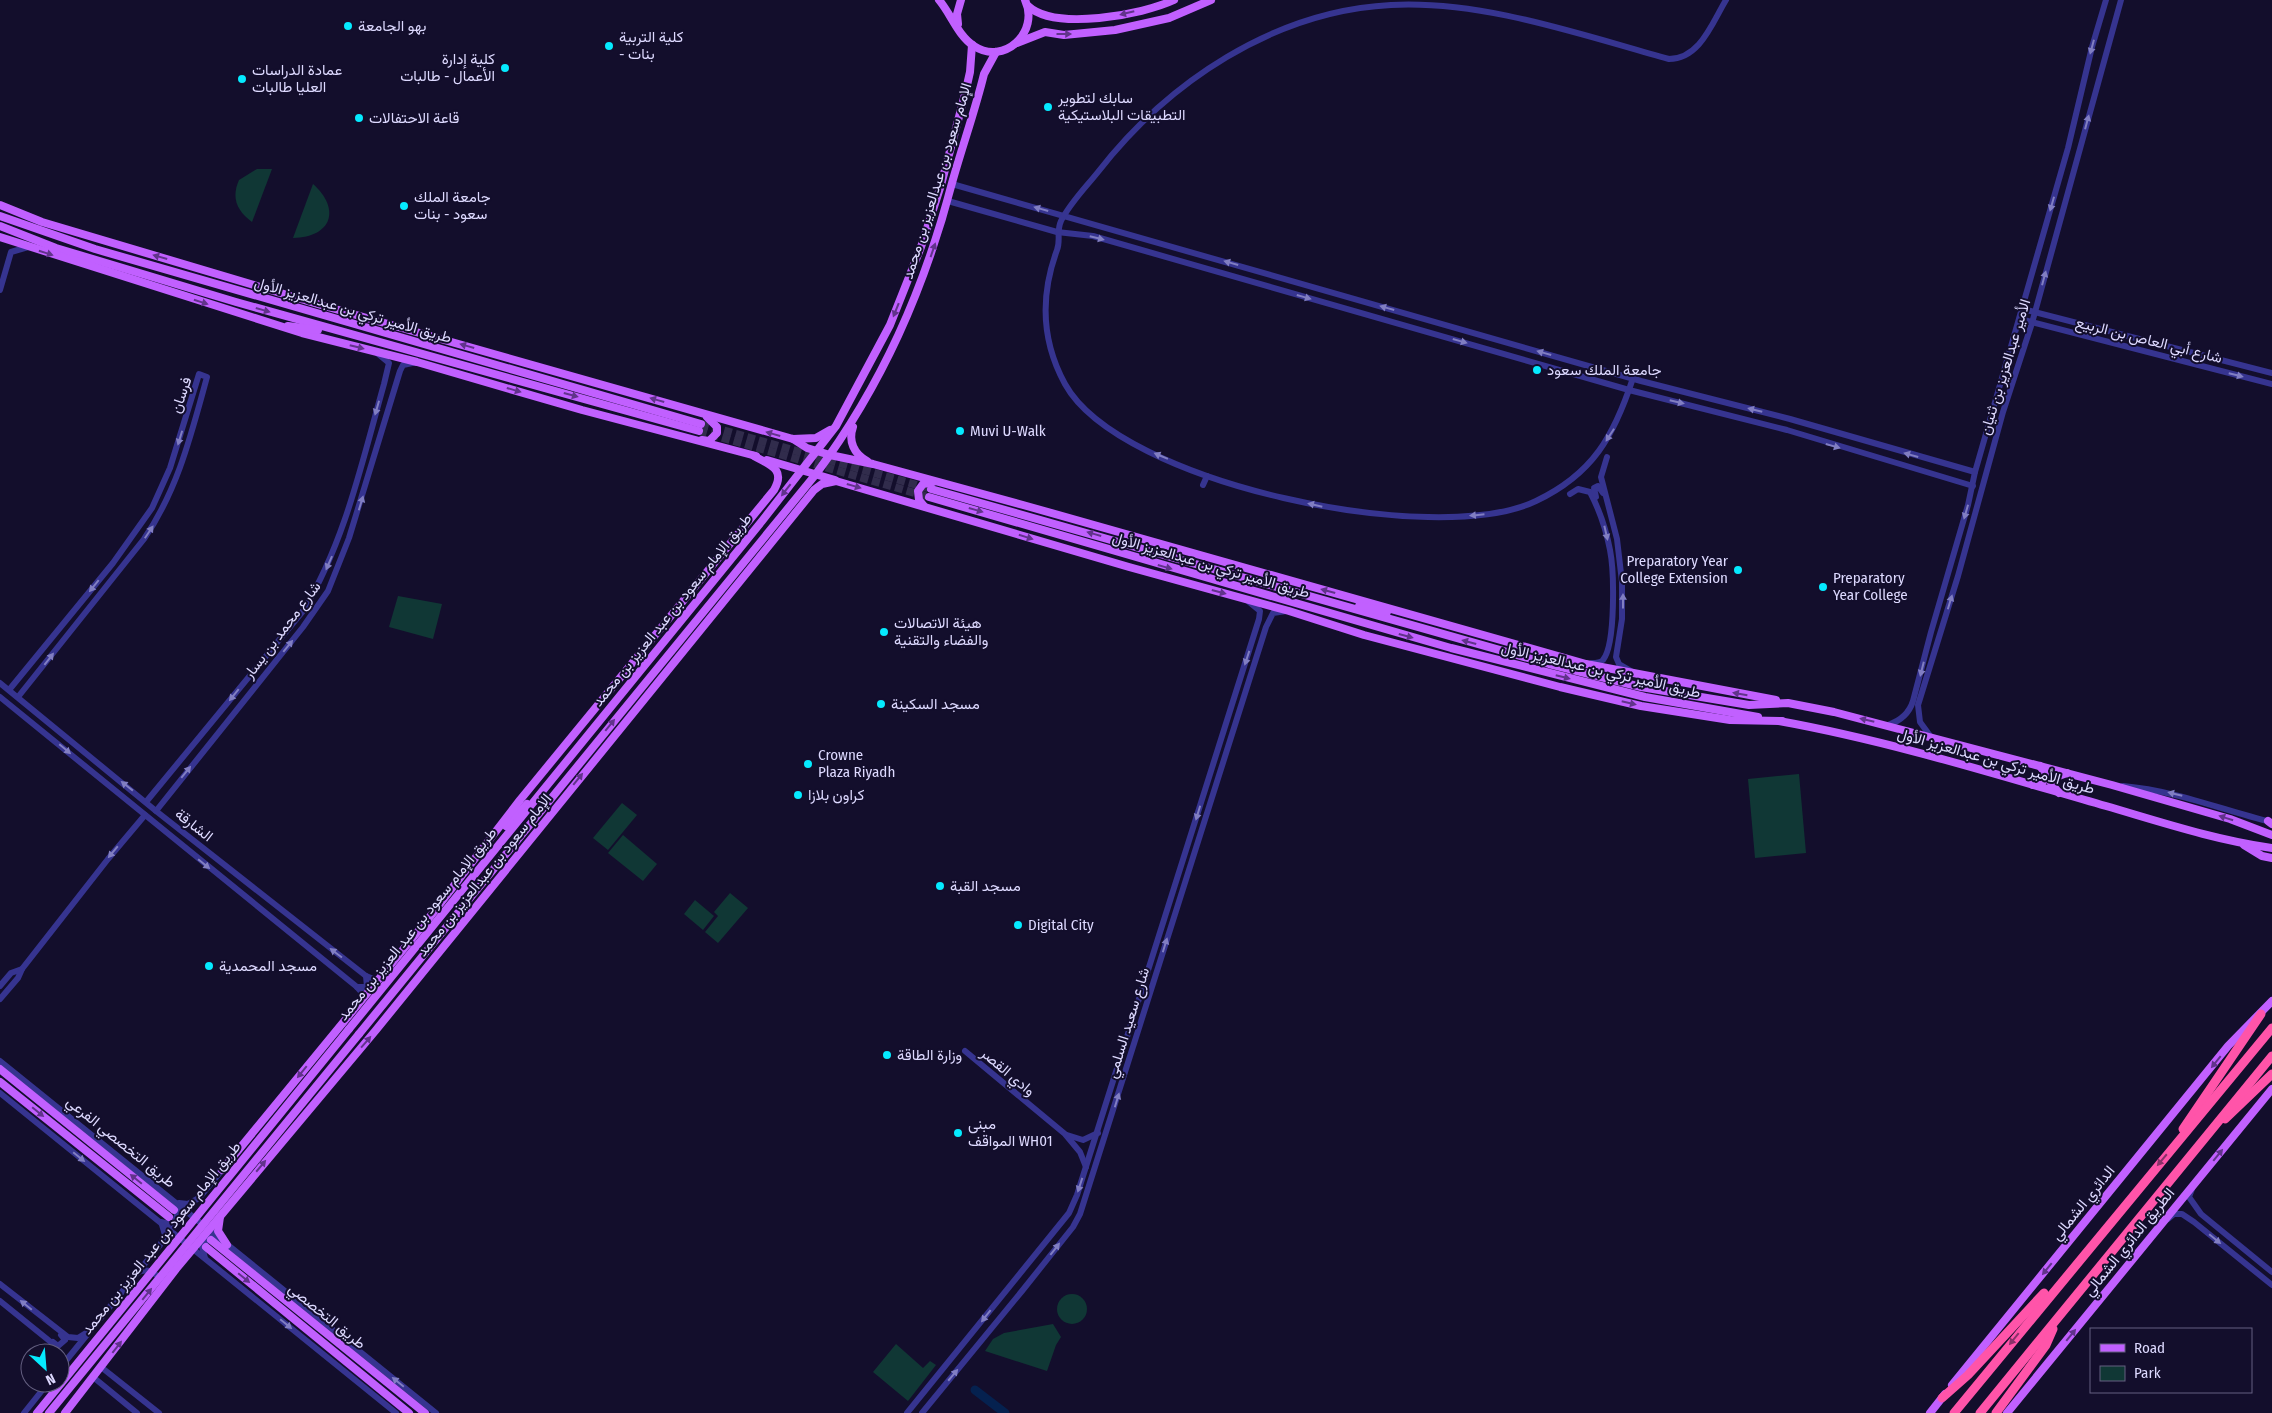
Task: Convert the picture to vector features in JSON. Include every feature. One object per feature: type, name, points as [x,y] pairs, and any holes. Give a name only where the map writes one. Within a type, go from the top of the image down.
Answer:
[{"type":"highway","points":[[2175,1145],[2189,1118],[2261,1014]]},
{"type":"highway","points":[[1954,1413],[2272,1028]]},
{"type":"highway","points":[[1980,1413],[2272,1056]]},
{"type":"highway","points":[[2203,1139],[2239,1108],[2272,1074]]},
{"type":"highway","points":[[1942,1398],[1968,1375],[2047,1290],[2057,1286]]},
{"type":"highway","points":[[1996,1413],[2046,1345],[2056,1320]]},
{"type":"main road","points":[[939,0],[972,45],[986,51],[996,52],[1008,49],[1017,42],[1045,32],[1064,35],[1116,30],[1169,18],[1210,0]]},
{"type":"main road","points":[[960,31],[957,14],[961,0]]},
{"type":"main road","points":[[1027,3],[1036,14],[1062,20],[1113,16],[1174,0]]},
{"type":"main road","points":[[1017,42],[1028,24],[1027,3]]},
{"type":"main road","name":"الإمام سعود بن عبدالعزيز بن محمد","points":[[816,451],[836,426],[860,384],[890,325],[921,247],[941,185],[965,94],[970,72],[972,45]]},
{"type":"main road","name":"الإمام سعود بن عبدالعزيز بن محمد","points":[[816,474],[857,415],[902,330],[933,252],[984,74],[996,52]]},
{"type":"main road","points":[[0,205],[42,222],[186,265],[793,439],[816,451],[830,455],[873,464],[1586,664],[1788,702]]},
{"type":"main road","name":"طريق الأمير تركي بن عبدالعزيز الأول","points":[[0,216],[95,249],[700,428],[341,332],[56,248],[0,226]]},
{"type":"main road","points":[[0,237],[276,325],[417,362],[754,456],[1289,611],[1364,635],[1560,687],[1642,706],[1730,720],[1782,721]]},
{"type":"main road","points":[[186,265],[233,290]]},
{"type":"main road","points":[[276,325],[341,332]]},
{"type":"main road","points":[[860,384],[872,389]]},
{"type":"main road","points":[[692,440],[709,440],[717,433],[717,426],[704,414]]},
{"type":"main road","points":[[857,415],[851,432],[853,446],[861,458],[873,464]]},
{"type":"main road","points":[[793,439],[816,438],[836,426]]},
{"type":"main road","name":"طريق الإمام سعود بن عبد العزيز بن محمد","points":[[37,1413],[773,508],[816,451]]},
{"type":"main road","name":"الإمام سعود بن عبدالعزيز بن محمد","points":[[222,1170],[428,918],[520,800],[774,490],[779,482],[778,472],[775,468],[754,456]]},
{"type":"main road","name":"طريق الإمام سعود بن عبد العزيز بن محمد","points":[[49,1413],[816,474]]},
{"type":"main road","name":"الإمام سعود بن عبدالعزيز بن محمد","points":[[65,1413],[159,1294],[176,1269],[194,1250],[221,1215],[376,1030],[810,495],[822,484],[836,481]]},
{"type":"main road","points":[[930,508],[919,500],[918,491],[926,482],[940,483]]},
{"type":"main road","name":"طريق الأمير تركي بن عبدالعزيز الأول","points":[[2272,835],[2230,819],[2112,785],[1888,725],[1788,702],[1749,705],[1641,687],[1290,592],[1214,568],[930,493],[1275,598],[1572,680],[1645,697],[1867,738],[2178,828],[2240,843],[2272,848]]},
{"type":"main road","points":[[735,538],[773,508]]},
{"type":"main road","points":[[712,615],[761,542]]},
{"type":"main road","points":[[1290,592],[1419,617]]},
{"type":"main road","points":[[1275,598],[1418,649]]},
{"type":"main road","points":[[2031,785],[2042,783],[2047,776],[2039,766]]},
{"type":"main road","points":[[2060,793],[2051,783],[2056,777],[2067,773]]},
{"type":"main road","points":[[484,848],[555,776]]},
{"type":"main road","points":[[2240,843],[2262,856],[2272,858]]},
{"type":"main road","points":[[399,968],[403,956],[420,934],[428,918]]},
{"type":"main road","points":[[406,978],[454,932]]},
{"type":"main road","name":"الدائري الشمالي","points":[[1930,1413],[2228,1046],[2261,1014],[2272,1000]]},
{"type":"main road","points":[[0,1069],[172,1214],[0,1082]]},
{"type":"main road","name":"الطريق الدائري الشمالي","points":[[2007,1413],[2272,1089]]},
{"type":"main road","points":[[221,1215],[218,1231],[227,1244]]},
{"type":"main road","name":"طريق التخصصي","points":[[409,1413],[209,1244],[425,1413]]},
{"type":"street","points":[[1633,378],[1616,426],[1583,470],[1553,492],[1520,508],[1460,517],[1391,517],[1322,506],[1207,476],[1111,431],[1074,399],[1051,350],[1044,310],[1049,270],[1058,245],[1056,232],[1064,216],[1118,146],[1173,93],[1210,67],[1249,45],[1312,19],[1357,9],[1392,4],[1436,6],[1515,17],[1669,59],[1679,59],[1693,52],[1698,46],[1726,0]]},
{"type":"street","name":"الأمير عبدالعزيز بن ثنيان","points":[[1888,725],[1903,717],[1913,701],[1930,632],[2023,309],[2106,0]]},
{"type":"street","name":"الأمير عبدالعزيز بن ثنيان","points":[[1931,737],[1920,722],[1918,705],[1958,576],[2003,412],[2032,323],[2121,0]]},
{"type":"street","points":[[952,184],[1633,378],[1790,419],[1975,472]]},
{"type":"street","points":[[948,201],[1056,232],[1093,236],[1629,390],[1786,430],[1973,486]]},
{"type":"street","points":[[0,290],[11,252],[28,247]]},
{"type":"street","points":[[0,262],[6,269]]},
{"type":"street","points":[[1275,288],[1278,277]]},
{"type":"street","name":"شارع أبي العاص بن الربيع","points":[[2023,309],[2272,373]]},
{"type":"street","name":"شارع أبي العاص بن الربيع","points":[[2020,319],[2272,384]]},
{"type":"street","name":"شارع محمد بن يسار","points":[[146,802],[303,611],[318,587],[341,535],[389,363],[374,351]]},
{"type":"street","name":"شارع محمد بن يسار","points":[[156,811],[304,627],[328,591],[350,538],[403,365],[417,362]]},
{"type":"street","name":"فرسان","points":[[9,690],[124,548],[152,508],[167,477],[199,374],[207,377],[184,462],[161,514],[144,539],[18,697]]},
{"type":"street","points":[[384,384],[389,376],[394,378],[396,386]]},
{"type":"street","points":[[1786,430],[1790,419]]},
{"type":"street","points":[[1607,457],[1601,477],[1620,561],[1622,619],[1617,660],[1636,674]]},
{"type":"street","points":[[1931,474],[1935,462]]},
{"type":"street","points":[[1203,485],[1207,476]]},
{"type":"street","points":[[167,477],[175,482]]},
{"type":"street","points":[[1608,505],[1600,488],[1594,488],[1610,552],[1612,575],[1610,648],[1613,651],[1622,619]]},
{"type":"street","points":[[1570,494],[1578,489],[1590,492],[1602,517]]},
{"type":"street","name":"شارع سعيد السلمي","points":[[907,1413],[1069,1213],[1098,1133],[1258,624],[1260,611],[1243,598]]},
{"type":"street","name":"شارع سعيد السلمي","points":[[922,1413],[1073,1227],[1080,1214],[1266,627],[1273,613],[1289,611]]},
{"type":"street","points":[[1258,624],[1262,618],[1265,618],[1266,627]]},
{"type":"street","points":[[1586,664],[1602,661],[1610,637]]},
{"type":"street","name":"الشارقة","points":[[0,683],[156,811],[366,976],[376,980]]},
{"type":"street","name":"الشارقة","points":[[0,697],[357,987],[364,996]]},
{"type":"street","points":[[47,734],[53,728]]},
{"type":"street","points":[[2112,785],[2158,789],[2271,822]]},
{"type":"street","points":[[154,793],[157,800],[162,802]]},
{"type":"street","points":[[0,999],[108,859],[145,815]]},
{"type":"street","points":[[185,848],[192,839]]},
{"type":"street","points":[[0,986],[11,973],[22,969]]},
{"type":"street","points":[[357,987],[366,986],[366,976]]},
{"type":"street","name":"وادي القصر","points":[[965,1051],[1064,1134],[1080,1152],[1086,1167]]},
{"type":"street","name":"طريق التخصصي الفرعي","points":[[0,1061],[436,1413]]},
{"type":"street","points":[[0,1094],[396,1413]]},
{"type":"street","points":[[1064,1134],[1083,1140],[1098,1133]]},
{"type":"street","points":[[70,1354],[186,1211],[222,1170]]},
{"type":"street","points":[[2194,1184],[2189,1197],[2201,1214]]},
{"type":"street","points":[[173,1200],[188,1204],[199,1198]]},
{"type":"street","points":[[156,1219],[168,1224],[175,1221],[179,1210],[173,1200]]},
{"type":"street","points":[[2194,1222],[2188,1215],[2193,1210],[2201,1214],[2272,1272]]},
{"type":"street","points":[[2161,1224],[2174,1214],[2182,1214],[2272,1285]]},
{"type":"street","points":[[156,1219],[165,1230],[160,1245]]},
{"type":"street","points":[[207,1260],[202,1250],[209,1238],[227,1244]]},
{"type":"street","name":"الإمام سعود بن عبدالعزيز بن محمد","points":[[176,1269],[189,1258],[207,1260]]},
{"type":"street","points":[[136,1274],[144,1270],[156,1274],[162,1280],[163,1286],[159,1294]]},
{"type":"street","points":[[0,1284],[51,1324],[73,1338],[78,1338],[94,1325]]},
{"type":"street","points":[[0,1301],[58,1346],[64,1343],[64,1337],[51,1324]]},
{"type":"street","points":[[42,1334],[50,1343]]},
{"type":"street","points":[[101,1367],[159,1413]]},
{"type":"street","points":[[93,1377],[137,1413]]},
{"type":"street","points":[[111,1391],[113,1385],[120,1382]]},
{"type":"street","points":[[24,1413],[40,1393]]},
{"type":"green space","points":[[257,169],[272,169],[252,222],[239,209],[236,193],[239,180]]},
{"type":"green space","points":[[313,184],[322,193],[327,203],[328,220],[317,233],[293,238]]},
{"type":"green space","points":[[398,596],[442,604],[433,639],[389,627]]},
{"type":"green space","points":[[1799,774],[1806,853],[1755,858],[1748,779]]},
{"type":"green space","points":[[622,803],[637,815],[608,850],[593,838]]},
{"type":"green space","points":[[623,835],[657,864],[643,881],[608,853]]},
{"type":"green space","points":[[730,893],[748,908],[718,943],[705,932],[718,916],[714,912]]},
{"type":"green space","points":[[695,900],[714,916],[703,930],[684,914]]},
{"type":"green space","points":[[1072,1294],[1083,1298],[1087,1309],[1083,1320],[1072,1324],[1061,1320],[1057,1309],[1061,1298]]},
{"type":"green space","points":[[1053,1324],[1061,1337],[1056,1345],[1047,1371],[985,1351],[993,1339],[1004,1333]]},
{"type":"green space","points":[[896,1344],[923,1368],[930,1361],[936,1365],[908,1401],[873,1372]]},
{"type":"waterway","points":[[975,1390],[1005,1413]]},
{"type":"tunnel","points":[[701,424],[931,489]]},
{"type":"tunnel","points":[[699,431],[929,497]]},
{"type":"place","name":"بهو الجامعة","points":[[348,26]]},
{"type":"place","name":"كلية التربية - بنات","points":[[609,46]]},
{"type":"place","name":"كلية إدارة الأعمال - طالبات","points":[[505,68]]},
{"type":"place","name":"عمادة الدراسات العليا طالبات","points":[[242,79]]},
{"type":"place","name":"سابك لتطوير التطبيقات البلاستيكية","points":[[1048,107]]},
{"type":"place","name":"قاعة الاحتفالات","points":[[359,118]]},
{"type":"place","name":"جامعة الملك سعود - بنات","points":[[404,206]]},
{"type":"place","name":"جامعة الملك سعود","points":[[1537,370]]},
{"type":"place","name":"Muvi U-Walk","points":[[960,431]]},
{"type":"place","name":"Preparatory Year College Extension","points":[[1738,570]]},
{"type":"place","name":"Preparatory Year College","points":[[1823,587]]},
{"type":"place","name":"هيئة الاتصالات والفضاء والتقنية","points":[[884,632]]},
{"type":"place","name":"مسجد السكينة","points":[[881,704]]},
{"type":"place","name":"Crowne Plaza Riyadh","points":[[808,764]]},
{"type":"place","name":"كراون بلازا","points":[[798,795]]},
{"type":"place","name":"مسجد القبة","points":[[940,886]]},
{"type":"place","name":"Digital City","points":[[1018,925]]},
{"type":"place","name":"مسجد المحمدية","points":[[209,966]]},
{"type":"place","name":"وزارة الطاقة","points":[[887,1055]]},
{"type":"place","name":"مبنى المواقف WH01","points":[[958,1133]]}]
